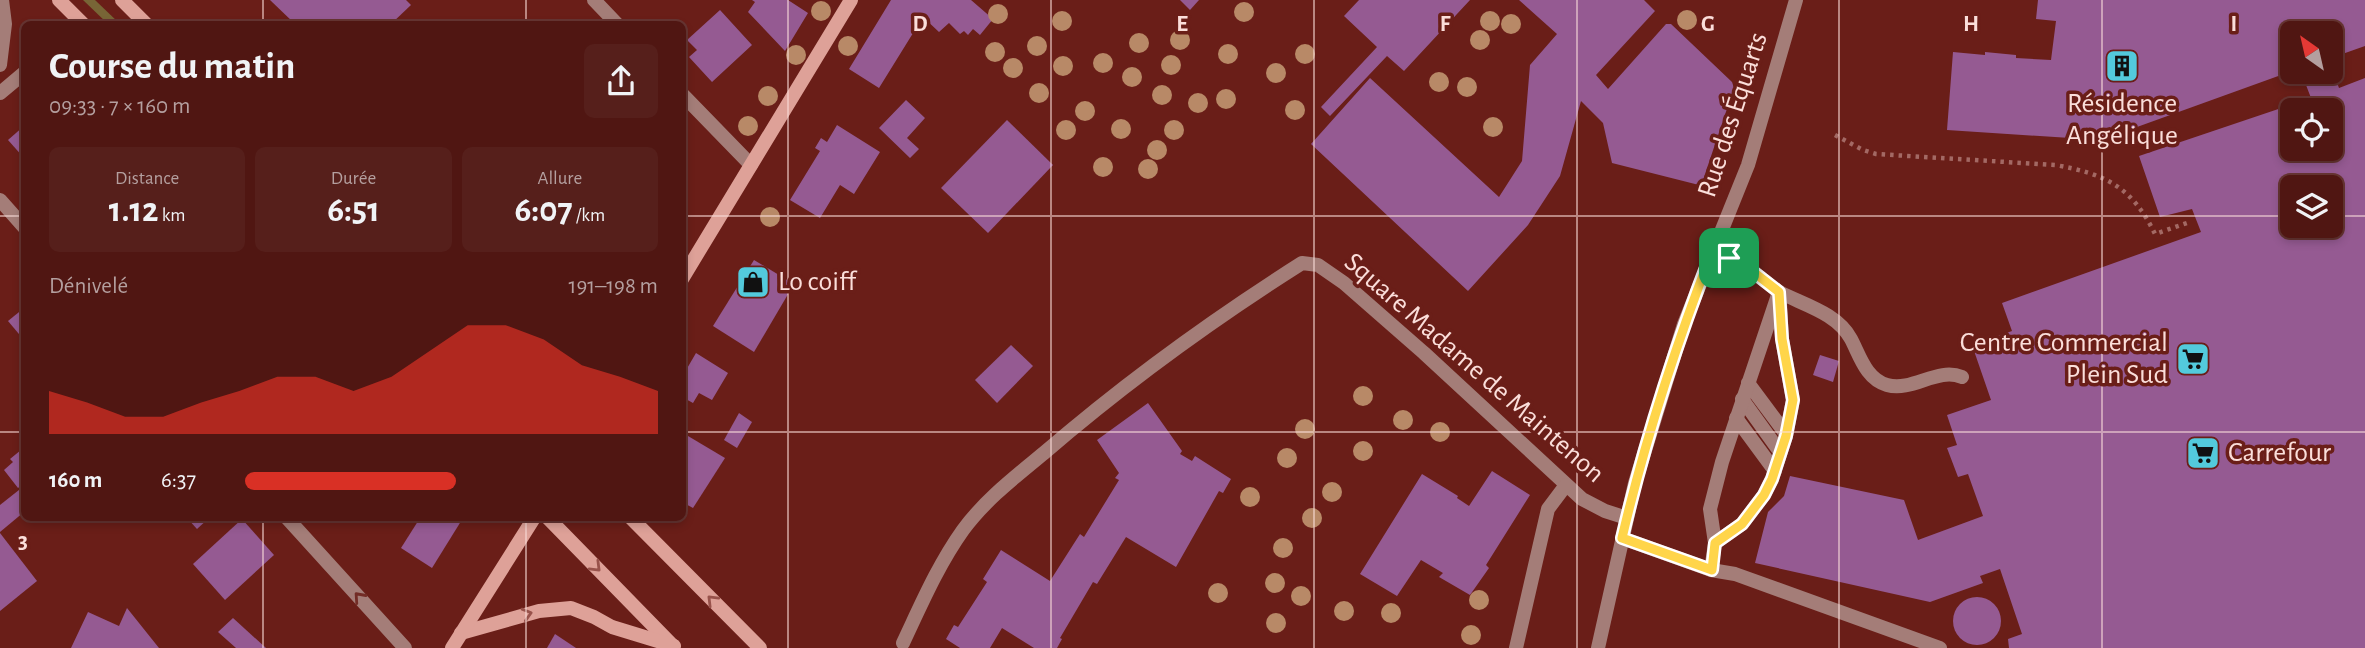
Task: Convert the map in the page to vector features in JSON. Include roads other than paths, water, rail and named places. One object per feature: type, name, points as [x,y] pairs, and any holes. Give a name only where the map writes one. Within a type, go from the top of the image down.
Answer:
[{"type":"main road","points":[[59,0],[80,21]]},
{"type":"main road","points":[[122,0],[143,21]]},
{"type":"main road","points":[[686,272],[850,0]]},
{"type":"main road","points":[[452,648],[532,521]]},
{"type":"main road","points":[[551,521],[675,647]]},
{"type":"main road","points":[[634,521],[760,648]]},
{"type":"main road","points":[[461,633],[539,611],[571,608],[612,627],[675,647]]},
{"type":"street","points":[[0,65],[5,24],[2,0]]},
{"type":"street","points":[[594,0],[614,21]]},
{"type":"street","name":"Rue des Équarts","points":[[1598,648],[1635,483],[1684,324],[1748,165],[1796,0]]},
{"type":"street","points":[[0,93],[21,76]]},
{"type":"street","points":[[686,98],[751,165]]},
{"type":"street","points":[[0,200],[21,224]]},
{"type":"street","points":[[1713,249],[1747,267],[1779,292],[1828,315],[1842,326],[1861,362],[1872,375],[1886,385],[1901,386],[1951,373],[1962,377]]},
{"type":"street","name":"Square Madame de Maintenon","points":[[903,643],[940,565],[964,529],[990,499],[1082,420],[1141,375],[1302,263],[1318,265],[1344,283],[1582,499],[1605,511],[1627,518]]},
{"type":"street","points":[[1712,570],[1715,543],[1710,509],[1736,418],[1779,292]]},
{"type":"street","points":[[1715,543],[1742,524],[1764,495],[1775,471],[1786,434],[1793,400],[1782,339],[1779,292]]},
{"type":"street","points":[[1748,383],[1786,434]]},
{"type":"street","points":[[1742,400],[1780,452]]},
{"type":"street","points":[[1736,418],[1775,471]]},
{"type":"street","points":[[1516,648],[1548,509],[1566,485]]},
{"type":"street","points":[[290,521],[405,648]]},
{"type":"street","points":[[1622,538],[1712,570],[1735,574],[1940,648]]},
{"type":"place","name":"Résidence Angélique","points":[[2122,66]]},
{"type":"place","name":"Lo coiff","points":[[753,282]]},
{"type":"place","name":"Centre Commercial Plein Sud","points":[[2193,359]]},
{"type":"place","name":"Carrefour","points":[[2203,453]]}]
